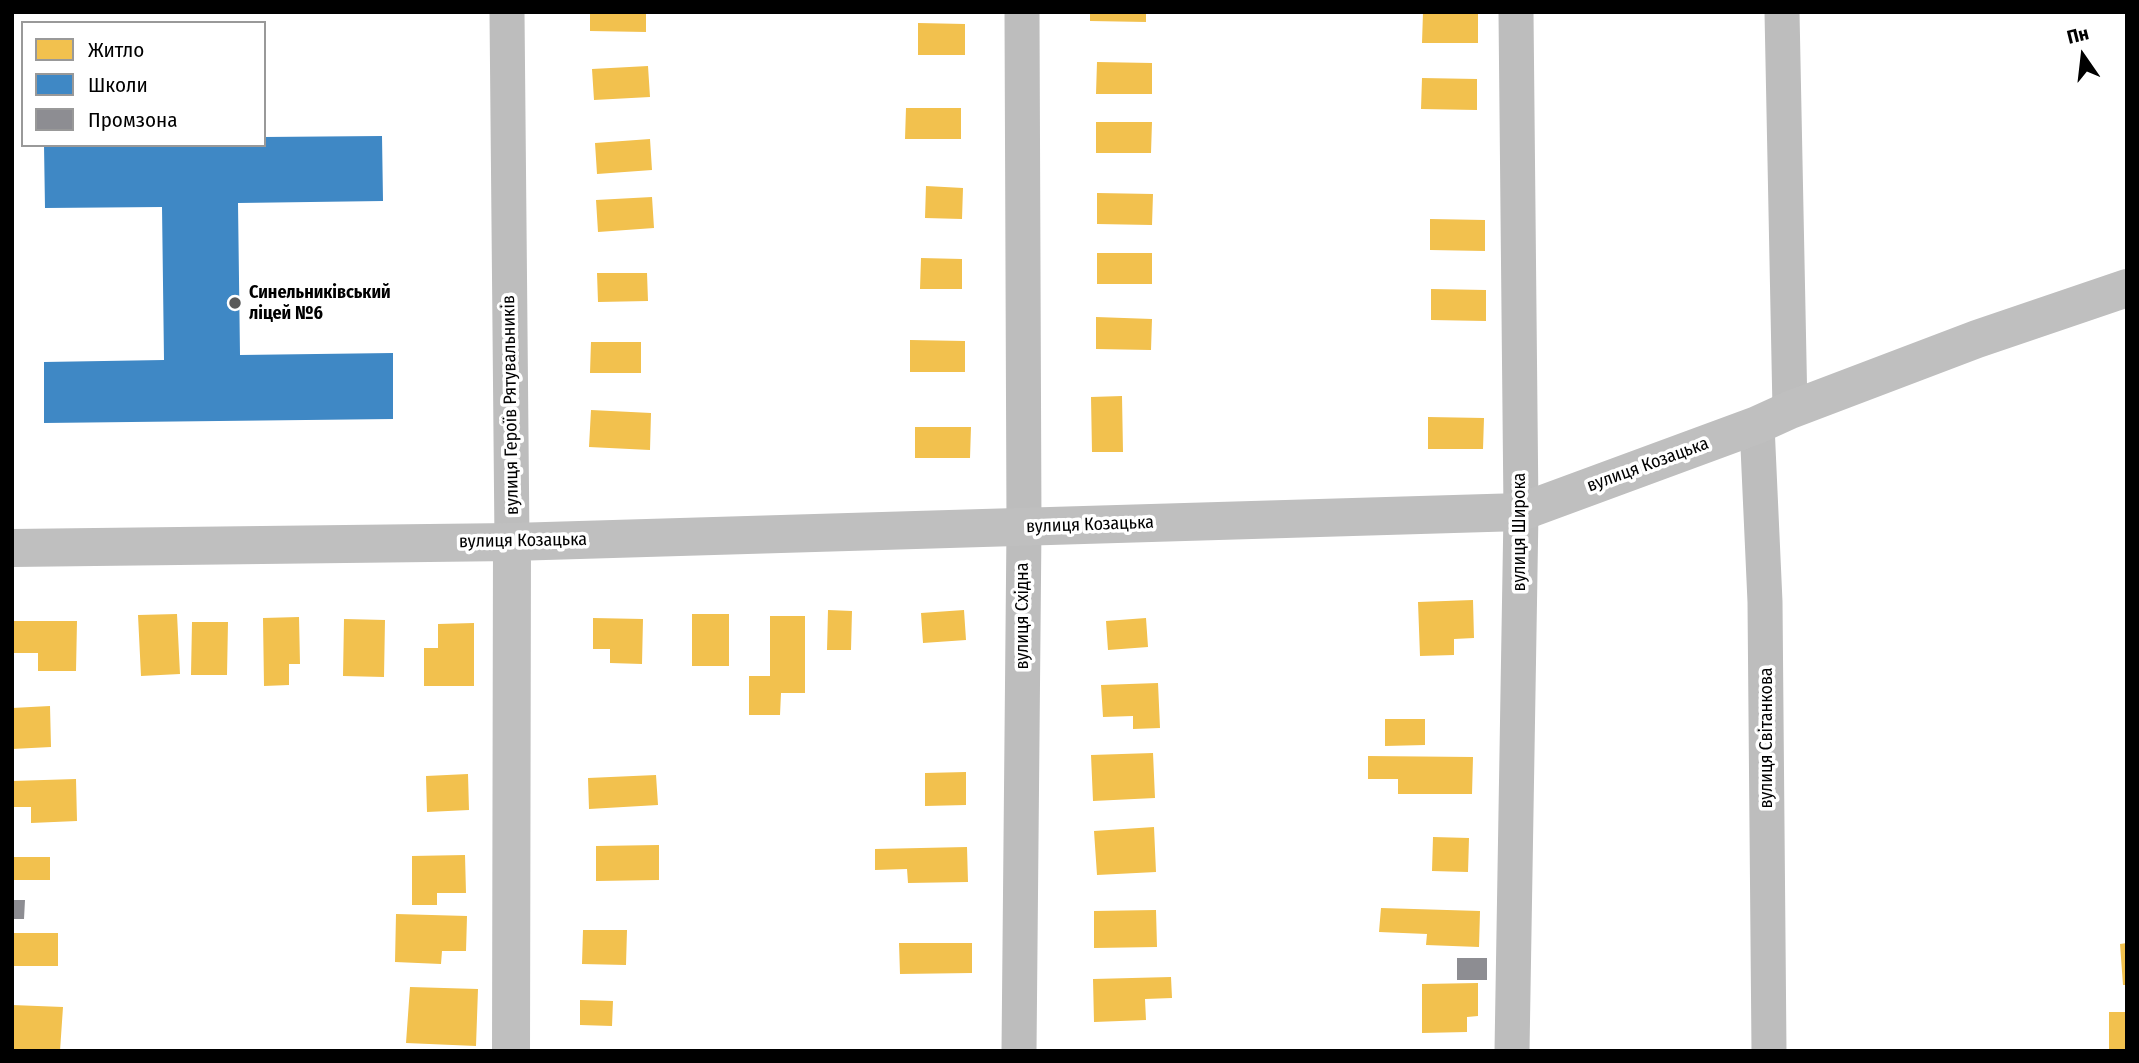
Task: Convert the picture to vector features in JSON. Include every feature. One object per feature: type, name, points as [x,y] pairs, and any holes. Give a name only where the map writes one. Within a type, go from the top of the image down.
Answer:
[{"type":"street","name":"вулиця Героїв Рятувальників","points":[[507,12],[513,541],[511,1051]]},
{"type":"street","name":"вулиця Східна","points":[[1019,1051],[1024,527],[1022,12]]},
{"type":"street","name":"вулиця Широка","points":[[1512,1051],[1521,512],[1516,12]]},
{"type":"street","name":"вулиця Світанкова","points":[[1769,1051],[1765,601],[1773,417],[1782,12]]},
{"type":"street","name":"вулиця Козацька","points":[[12,548],[513,541],[1521,512],[1977,339],[2127,288]]},
{"type":"building: Житло","points":[[590,12],[646,12],[646,32],[590,31]]},
{"type":"building: Житло","points":[[1090,12],[1146,12],[1146,22],[1090,21]]},
{"type":"building: Житло","points":[[1423,12],[1478,12],[1478,43],[1422,43]]},
{"type":"building: Житло","points":[[918,23],[965,24],[965,55],[918,55]]},
{"type":"building: Житло","points":[[1097,62],[1152,63],[1152,94],[1096,94]]},
{"type":"building: Житло","points":[[648,66],[650,97],[594,100],[592,69]]},
{"type":"building: Житло","points":[[1422,78],[1477,79],[1477,110],[1421,109]]},
{"type":"building: Житло","points":[[906,108],[961,108],[961,139],[905,139]]},
{"type":"building: Житло","points":[[1096,122],[1152,122],[1151,153],[1096,153]]},
{"type":"building: Житло","points":[[650,139],[652,170],[597,174],[595,143]]},
{"type":"building: Житло","points":[[926,186],[963,188],[962,219],[925,218]]},
{"type":"building: Житло","points":[[1097,193],[1153,194],[1152,225],[1097,224]]},
{"type":"building: Житло","points":[[652,197],[654,228],[598,232],[596,200]]},
{"type":"building: Житло","points":[[1430,219],[1485,220],[1485,251],[1430,250]]},
{"type":"building: Житло","points":[[1097,253],[1152,253],[1152,284],[1097,284]]},
{"type":"building: Житло","points":[[921,258],[962,259],[962,289],[920,289]]},
{"type":"building: Житло","points":[[597,273],[647,273],[648,301],[598,302]]},
{"type":"building: Житло","points":[[1431,289],[1486,290],[1486,321],[1431,320]]},
{"type":"building: Житло","points":[[1096,317],[1152,319],[1151,350],[1096,349]]},
{"type":"building: Житло","points":[[910,340],[965,341],[965,372],[910,372]]},
{"type":"building: Житло","points":[[591,342],[641,342],[641,373],[590,373]]},
{"type":"building: Житло","points":[[1122,396],[1123,452],[1092,452],[1091,397]]},
{"type":"building: Житло","points":[[591,410],[651,413],[650,450],[589,447]]},
{"type":"building: Житло","points":[[1428,417],[1484,418],[1483,449],[1428,449]]},
{"type":"building: Житло","points":[[915,427],[971,427],[970,458],[915,458]]},
{"type":"building: Житло","points":[[1473,600],[1474,638],[1454,639],[1454,655],[1420,656],[1418,602]]},
{"type":"building: Житло","points":[[828,610],[852,611],[851,650],[827,650]]},
{"type":"building: Житло","points":[[964,610],[966,640],[923,643],[921,613]]},
{"type":"building: Житло","points":[[177,614],[180,674],[141,676],[138,615]]},
{"type":"building: Житло","points":[[692,614],[729,614],[729,666],[692,666]]},
{"type":"building: Житло","points":[[770,616],[805,616],[805,693],[781,693],[780,715],[749,715],[749,676],[770,676]]},
{"type":"building: Житло","points":[[299,617],[300,664],[289,664],[289,685],[264,686],[263,618]]},
{"type":"building: Житло","points":[[593,618],[643,619],[642,664],[610,663],[610,649],[593,649]]},
{"type":"building: Житло","points":[[1146,618],[1148,647],[1108,650],[1106,621]]},
{"type":"building: Житло","points":[[344,619],[385,620],[384,677],[343,676]]},
{"type":"building: Житло","points":[[12,621],[77,621],[76,671],[38,671],[38,653],[12,653]]},
{"type":"building: Житло","points":[[192,622],[228,622],[227,675],[191,675]]},
{"type":"building: Житло","points":[[474,623],[474,686],[424,686],[424,648],[438,648],[438,624]]},
{"type":"building: Житло","points":[[1158,683],[1160,728],[1133,729],[1133,716],[1103,717],[1101,685]]},
{"type":"building: Житло","points":[[50,706],[51,747],[12,749],[12,708]]},
{"type":"building: Житло","points":[[1385,719],[1425,719],[1425,745],[1385,746]]},
{"type":"building: Житло","points":[[1153,753],[1155,798],[1093,801],[1091,755]]},
{"type":"building: Житло","points":[[1368,756],[1473,757],[1472,794],[1398,794],[1398,779],[1368,779]]},
{"type":"building: Житло","points":[[966,772],[966,805],[925,806],[925,773]]},
{"type":"building: Житло","points":[[468,774],[469,810],[427,812],[426,776]]},
{"type":"building: Житло","points":[[656,775],[658,805],[589,809],[588,778]]},
{"type":"building: Житло","points":[[76,779],[77,821],[31,823],[31,807],[12,807],[12,781]]},
{"type":"building: Житло","points":[[1154,827],[1156,872],[1097,875],[1094,831]]},
{"type":"building: Житло","points":[[1433,837],[1469,838],[1468,872],[1432,871]]},
{"type":"building: Житло","points":[[659,845],[659,880],[596,881],[596,846]]},
{"type":"building: Житло","points":[[967,847],[968,882],[908,883],[907,869],[875,870],[875,849]]},
{"type":"building: Житло","points":[[465,855],[466,893],[437,893],[437,905],[412,905],[412,856]]},
{"type":"building: Житло","points":[[12,857],[50,857],[50,880],[12,880]]},
{"type":"building: Житло","points":[[1381,908],[1480,911],[1479,947],[1426,945],[1427,934],[1379,932]]},
{"type":"building: Житло","points":[[1156,910],[1157,947],[1094,948],[1094,911]]},
{"type":"building: Житло","points":[[396,914],[467,916],[466,951],[442,951],[441,964],[395,962]]},
{"type":"building: Житло","points":[[583,930],[627,930],[626,965],[582,964]]},
{"type":"building: Житло","points":[[12,933],[58,933],[58,966],[12,966]]},
{"type":"building: Житло","points":[[899,943],[972,943],[972,973],[900,974]]},
{"type":"building: Житло","points":[[2127,943],[2127,985],[2123,985],[2120,944]]},
{"type":"building: Житло","points":[[1171,977],[1172,998],[1145,999],[1146,1020],[1094,1022],[1093,979]]},
{"type":"building: Житло","points":[[1478,983],[1478,1016],[1467,1017],[1467,1032],[1422,1033],[1422,984]]},
{"type":"building: Житло","points":[[410,987],[478,989],[476,1046],[406,1043]]},
{"type":"building: Житло","points":[[580,1000],[613,1001],[612,1026],[580,1025]]},
{"type":"building: Житло","points":[[12,1005],[63,1007],[60,1051],[12,1051]]},
{"type":"building: Житло","points":[[2109,1012],[2127,1012],[2127,1050],[2109,1050]]},
{"type":"building: Школи","points":[[382,136],[383,201],[238,203],[240,355],[393,353],[393,419],[44,423],[44,362],[164,360],[162,207],[45,208],[44,147],[266,147],[266,137]]},
{"type":"building: Промзона","points":[[12,900],[25,900],[24,919],[12,919]]},
{"type":"building: Промзона","points":[[1457,958],[1487,958],[1487,980],[1457,980]]},
{"type":"place","name":"Синельниківський ліцей №6","points":[[235,303]]}]
